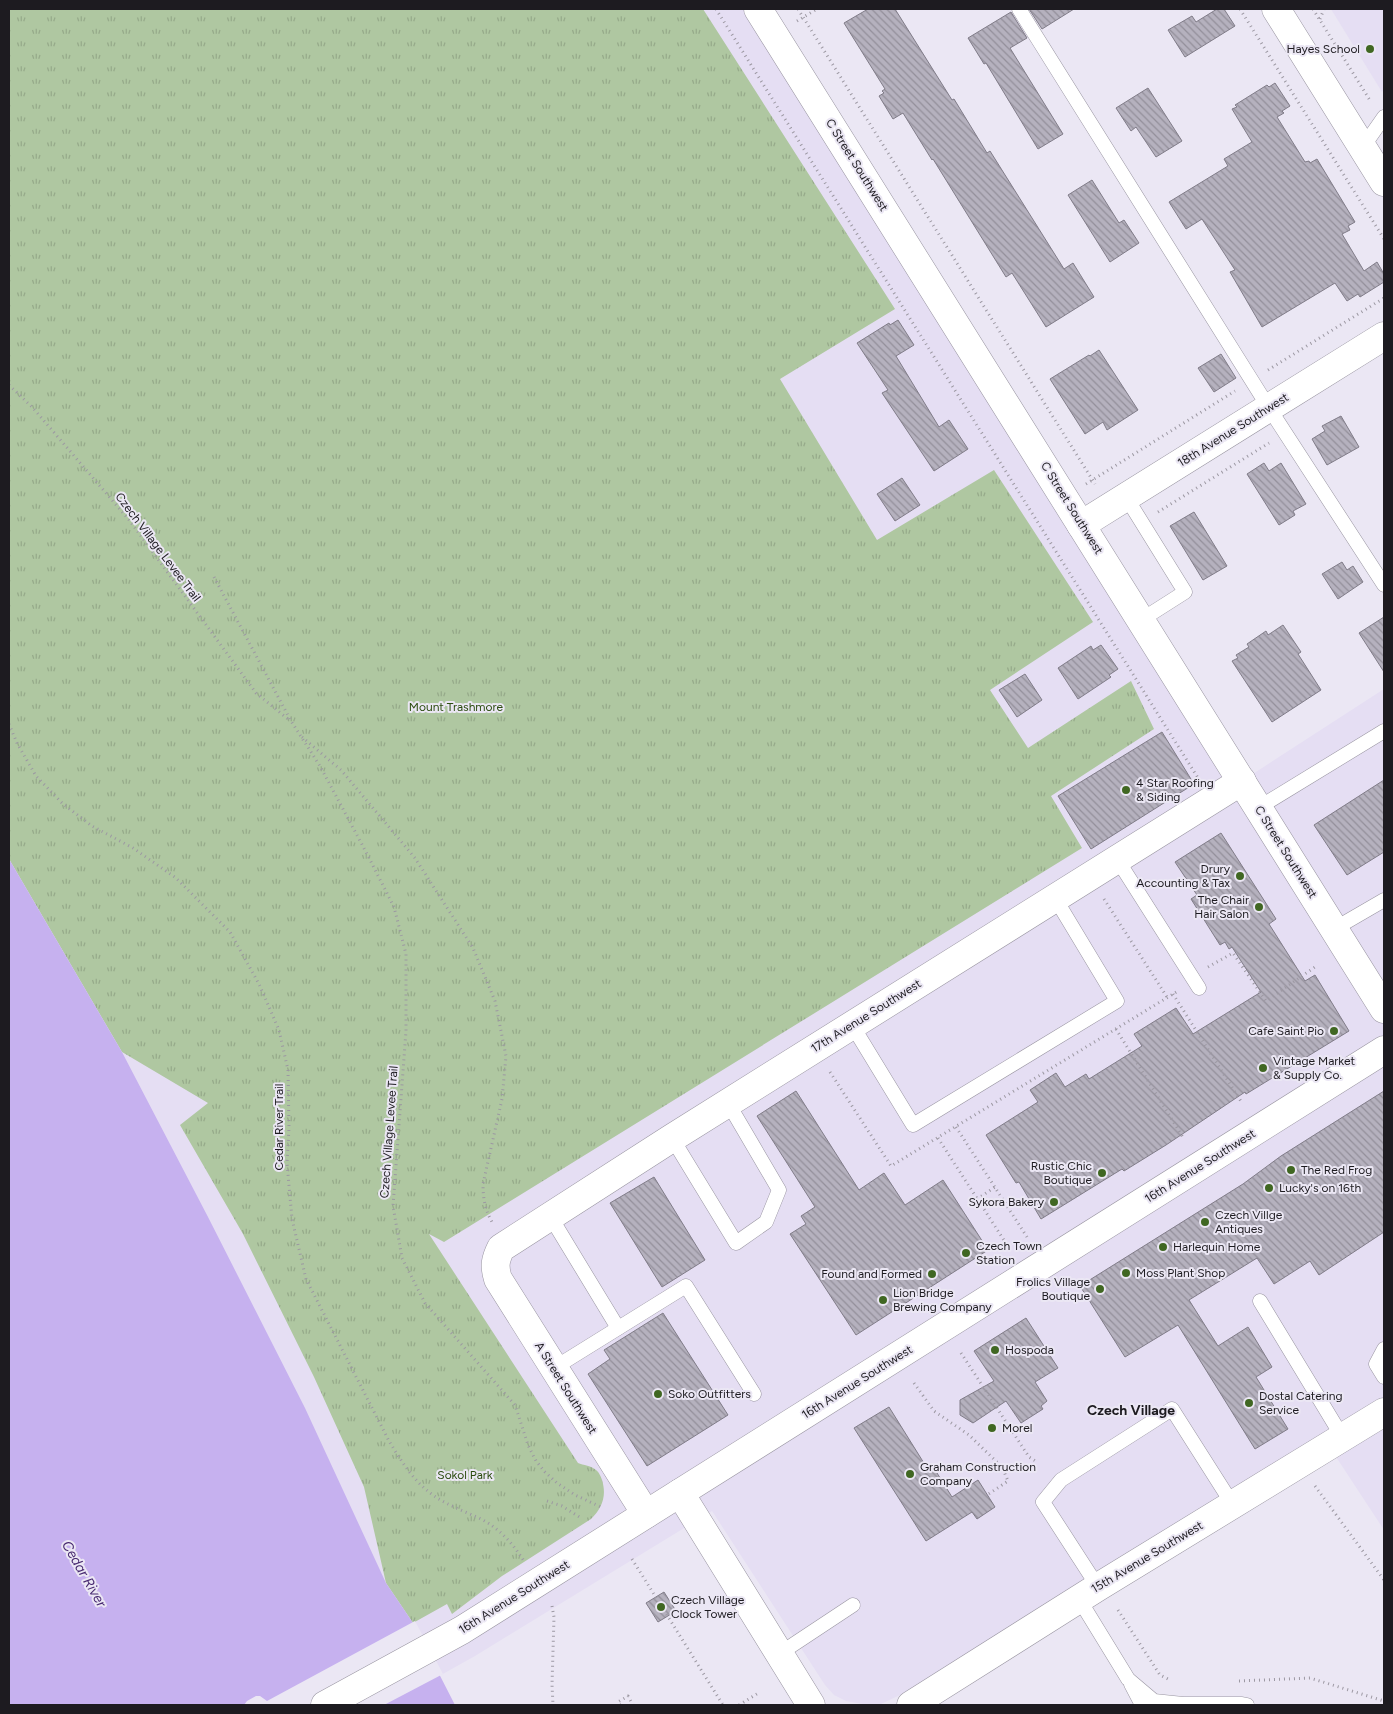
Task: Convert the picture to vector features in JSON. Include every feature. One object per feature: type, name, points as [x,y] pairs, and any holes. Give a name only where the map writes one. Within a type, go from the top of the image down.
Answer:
[{"type":"street","name":"C Street Southwest","points":[[758,9],[1384,1009]]},
{"type":"street","points":[[1276,9],[1384,182]]},
{"type":"street","name":"18th Avenue Southwest","points":[[1082,524],[1384,336]]},
{"type":"street","name":"17th Avenue Southwest","points":[[496,1258],[502,1248],[512,1240],[1242,781]]},
{"type":"street","name":"16th Avenue Southwest","points":[[325,1705],[462,1630],[1384,1050]]},
{"type":"street","name":"A Street Southwest","points":[[496,1258],[494,1268],[498,1279],[646,1514]]},
{"type":"street","name":"15th Avenue Southwest","points":[[911,1705],[1384,1412]]},
{"type":"street","points":[[680,1493],[811,1705]]},
{"type":"lane","points":[[1019,9],[1269,408],[1384,585]]},
{"type":"lane","points":[[1363,147],[1383,118]]},
{"type":"lane","points":[[1126,497],[1185,592],[1141,620]]},
{"type":"lane","points":[[1258,808],[1384,730]]},
{"type":"lane","points":[[1117,859],[1195,983]]},
{"type":"lane","points":[[852,1025],[913,1125],[1117,1001],[1055,898]]},
{"type":"lane","points":[[1334,930],[1384,900]]},
{"type":"lane","points":[[672,1138],[736,1243],[766,1222],[779,1190],[728,1103]]},
{"type":"lane","points":[[550,1216],[618,1328]]},
{"type":"lane","points":[[554,1368],[686,1286],[754,1394]]},
{"type":"lane","points":[[1260,1301],[1343,1438]]},
{"type":"lane","points":[[1384,1348],[1376,1364],[1384,1377]]},
{"type":"lane","points":[[1142,1705],[1043,1502],[1061,1480],[1172,1409],[1233,1505]]},
{"type":"lane","points":[[779,1654],[853,1604]]},
{"type":"lane","points":[[1128,1679],[1154,1701],[1183,1704],[1247,1705]]},
{"type":"path","points":[[716,9],[1201,783]]},
{"type":"path","points":[[798,9],[1098,489]]},
{"type":"path","points":[[795,22],[817,9]]},
{"type":"path","points":[[1240,9],[1384,239]]},
{"type":"path","points":[[1313,9],[1383,118]]},
{"type":"path","points":[[1320,19],[1324,9]]},
{"type":"path","name":"Czech Village Levee Trail","points":[[9,385],[33,408],[130,521],[256,693],[291,721]]},
{"type":"path","name":"Czech Village Levee Trail","points":[[214,577],[291,721],[320,766],[394,907],[406,954],[406,1031],[392,1206],[402,1258],[426,1303],[515,1405],[528,1445],[536,1461],[558,1483],[575,1495],[600,1507]]},
{"type":"path","name":"Cedar River Trail","points":[[9,724],[17,743],[36,776],[63,804],[92,826],[133,848],[176,878],[230,932],[259,984],[279,1030],[288,1070],[290,1128],[286,1163],[292,1219],[306,1278],[400,1460],[417,1482],[429,1492],[442,1501],[484,1520],[497,1530],[509,1540],[521,1558]]},
{"type":"path","name":"Czech Village Levee Trail","points":[[300,735],[342,770],[415,858],[473,948],[495,1001],[506,1056],[502,1099],[483,1184],[483,1196],[495,1227]]},
{"type":"path","points":[[1100,893],[1167,998]]},
{"type":"path","points":[[1195,983],[1233,953],[1266,1001],[1315,967]]},
{"type":"path","points":[[1173,994],[1242,1103]]},
{"type":"path","points":[[1116,1029],[1184,1139]]},
{"type":"path","points":[[956,1127],[1027,1237]]},
{"type":"path","points":[[938,1138],[1008,1248]]},
{"type":"path","points":[[977,1199],[995,1187]]},
{"type":"path","points":[[961,1353],[1029,1457],[1037,1462]]},
{"type":"path","points":[[914,1383],[934,1411],[969,1434],[1002,1467],[1008,1481],[987,1495]]},
{"type":"path","points":[[1299,1464],[1384,1580]]},
{"type":"path","points":[[547,1501],[562,1506],[581,1518]]},
{"type":"path","points":[[632,1558],[723,1705]]},
{"type":"path","points":[[552,1606],[553,1705]]},
{"type":"path","points":[[1118,1610],[1160,1675],[1174,1682]]},
{"type":"path","points":[[1235,1682],[1310,1678],[1384,1701]]},
{"type":"path","points":[[739,1705],[760,1692]]},
{"type":"path","points":[[620,1705],[618,1702],[628,1696],[633,1705]]},
{"type":"shaded area","points":[[9,9],[758,9],[1242,781],[1384,689],[1384,1530],[1323,1437],[900,1695],[881,1704],[863,1704],[846,1701],[834,1695],[825,1685],[712,1511],[441,1675],[386,1583],[207,1215],[122,1052],[9,859]]},
{"type":"shaded area","name":"Hayes School","points":[[1331,9],[1384,9],[1384,88],[1382,92]]},
{"type":"green space","name":"Mount Trashmore","points":[[9,9],[703,9],[895,309],[780,379],[877,540],[994,470],[1093,622],[990,690],[1028,748],[1131,681],[1154,729],[1051,796],[1082,848],[444,1242],[429,1234],[578,1463],[592,1468],[599,1473],[604,1491],[601,1506],[591,1519],[502,1576],[452,1614],[447,1604],[413,1623],[386,1583],[364,1487],[314,1377],[243,1234],[180,1125],[208,1103],[122,1052],[9,859]]},
{"type":"water","name":"Cedar River","points":[[9,859],[122,1052],[305,1408],[386,1583],[413,1623],[455,1705],[9,1705]]},
{"type":"pier","points":[[415,1621],[443,1674],[384,1705],[244,1705],[256,1696],[260,1696],[267,1701]]},
{"type":"building","points":[[868,9],[895,9],[987,153],[990,151],[1064,269],[1073,263],[1094,297],[1046,327],[1012,273],[1006,277],[903,113],[893,119],[879,96],[884,93],[882,91],[885,89],[844,23]]},
{"type":"building","points":[[1029,9],[1074,9],[1042,29]]},
{"type":"building","points":[[1217,9],[1224,9],[1235,26],[1185,57],[1168,30],[1192,16],[1196,22]]},
{"type":"building","points":[[1011,12],[1027,38],[1010,48],[1063,134],[1038,149],[986,63],[984,64],[968,38]]},
{"type":"building","points":[[1275,83],[1290,106],[1277,117],[1305,162],[1309,161],[1310,163],[1317,159],[1355,222],[1348,226],[1350,230],[1342,234],[1364,271],[1377,262],[1384,274],[1384,282],[1360,297],[1358,294],[1347,301],[1335,283],[1262,327],[1230,272],[1235,270],[1202,219],[1186,229],[1169,202],[1228,166],[1224,159],[1252,142],[1232,109],[1237,107],[1235,105],[1267,85],[1269,87]]},
{"type":"building","points":[[1148,88],[1182,141],[1156,157],[1136,127],[1131,131],[1116,108]]},
{"type":"building","points":[[1092,180],[1119,223],[1124,220],[1139,243],[1110,262],[1068,195]]},
{"type":"building","points":[[898,320],[914,345],[896,356],[939,427],[949,420],[968,449],[934,471],[882,393],[888,390],[857,343],[889,323],[890,325]]},
{"type":"building","points":[[1099,350],[1138,410],[1107,430],[1103,422],[1085,434],[1050,379]]},
{"type":"building","points":[[1221,354],[1236,378],[1214,392],[1198,368]]},
{"type":"building","points":[[1341,416],[1359,447],[1327,465],[1312,439],[1325,431],[1322,426]]},
{"type":"building","points":[[1264,463],[1269,471],[1281,463],[1306,504],[1293,511],[1295,515],[1279,525],[1247,474]]},
{"type":"building","points":[[902,478],[920,505],[895,521],[877,494]]},
{"type":"building","points":[[1194,512],[1227,566],[1203,580],[1170,526]]},
{"type":"building","points":[[1342,562],[1347,570],[1353,566],[1363,582],[1338,599],[1322,574]]},
{"type":"building","points":[[1384,617],[1384,672],[1359,633]]},
{"type":"building","points":[[1283,625],[1301,652],[1298,654],[1321,690],[1272,722],[1232,661],[1238,658],[1236,655],[1249,647],[1247,644],[1266,631],[1268,635]]},
{"type":"building","points":[[1101,645],[1118,669],[1109,675],[1111,677],[1078,699],[1058,668],[1091,646],[1093,650]]},
{"type":"building","points":[[1025,674],[1042,700],[1017,717],[999,690]]},
{"type":"building","name":"4 Star Roofing & Siding","points":[[1162,732],[1194,784],[1091,849],[1058,796]]},
{"type":"building","points":[[1384,780],[1384,852],[1347,875],[1314,825]]},
{"type":"building","points":[[1221,833],[1276,919],[1269,924],[1305,981],[1315,975],[1349,1031],[1246,1094],[1245,1092],[1124,1171],[1122,1169],[1041,1219],[1019,1182],[1016,1183],[986,1135],[1038,1102],[1030,1090],[1056,1073],[1065,1087],[1086,1074],[1089,1079],[1142,1046],[1134,1034],[1176,1008],[1193,1034],[1261,992],[1232,947],[1229,949],[1225,942],[1220,945],[1191,899],[1197,895],[1175,862]]},
{"type":"building","points":[[796,1091],[859,1190],[884,1173],[905,1205],[943,1180],[988,1250],[856,1335],[790,1234],[806,1224],[801,1216],[815,1207],[757,1116]]},
{"type":"building","points":[[1384,1091],[1384,1232],[1319,1275],[1310,1261],[1274,1284],[1257,1258],[1189,1300],[1218,1346],[1248,1327],[1272,1367],[1256,1377],[1288,1429],[1255,1449],[1178,1325],[1125,1357],[1080,1286],[1243,1184],[1281,1156]]},
{"type":"building","points":[[654,1177],[705,1260],[662,1287],[610,1203]]},
{"type":"building","name":"Soko Outfitters","points":[[663,1313],[728,1415],[647,1466],[588,1374],[610,1359],[604,1350]]},
{"type":"building","points":[[1026,1318],[1058,1368],[1035,1382],[1047,1401],[1041,1406],[1043,1409],[1021,1423],[1006,1401],[973,1423],[960,1415],[960,1400],[994,1381],[974,1351]]},
{"type":"building","name":"Graham Construction Company","points":[[889,1407],[927,1468],[932,1465],[952,1497],[978,1480],[995,1507],[977,1519],[972,1512],[926,1541],[854,1428]]},
{"type":"building","name":"Czech Village Clock Tower","points":[[664,1592],[676,1611],[658,1622],[646,1603]]},
{"type":"place","name":"Hayes School","points":[[1370,49]]},
{"type":"place","name":"4 Star Roofing & Siding","points":[[1126,790]]},
{"type":"place","name":"Drury Accounting & Tax","points":[[1240,876]]},
{"type":"place","name":"The Chair Hair Salon","points":[[1259,907]]},
{"type":"place","name":"Cafe Saint Pio","points":[[1334,1031]]},
{"type":"place","name":"Vintage Market & Supply Co.","points":[[1263,1068]]},
{"type":"place","name":"The Red Frog","points":[[1291,1170]]},
{"type":"place","name":"Rustic Chic Boutique","points":[[1102,1173]]},
{"type":"place","name":"Lucky's on 16th","points":[[1269,1188]]},
{"type":"place","name":"Sykora Bakery","points":[[1054,1202]]},
{"type":"place","name":"Czech Villge Antiques","points":[[1205,1222]]},
{"type":"place","name":"Harlequin Home","points":[[1163,1247]]},
{"type":"place","name":"Czech Town Station","points":[[966,1253]]},
{"type":"place","name":"Moss Plant Shop","points":[[1126,1273]]},
{"type":"place","name":"Found and Formed","points":[[932,1274]]},
{"type":"place","name":"Frolics Village Boutique","points":[[1100,1289]]},
{"type":"place","name":"Lion Bridge Brewing Company","points":[[883,1300]]},
{"type":"place","name":"Hospoda","points":[[995,1350]]},
{"type":"place","name":"Soko Outfitters","points":[[658,1394]]},
{"type":"place","name":"Dostal Catering Service","points":[[1249,1403]]},
{"type":"place","name":"Morel","points":[[992,1428]]},
{"type":"place","name":"Graham Construction Company","points":[[910,1474]]},
{"type":"place","name":"Czech Village Clock Tower","points":[[661,1607]]},
{"type":"district","name":"Czech Village","points":[[1131,1410]]},
{"type":"park label","name":"Sokol Park","points":[[465,1475]]}]
